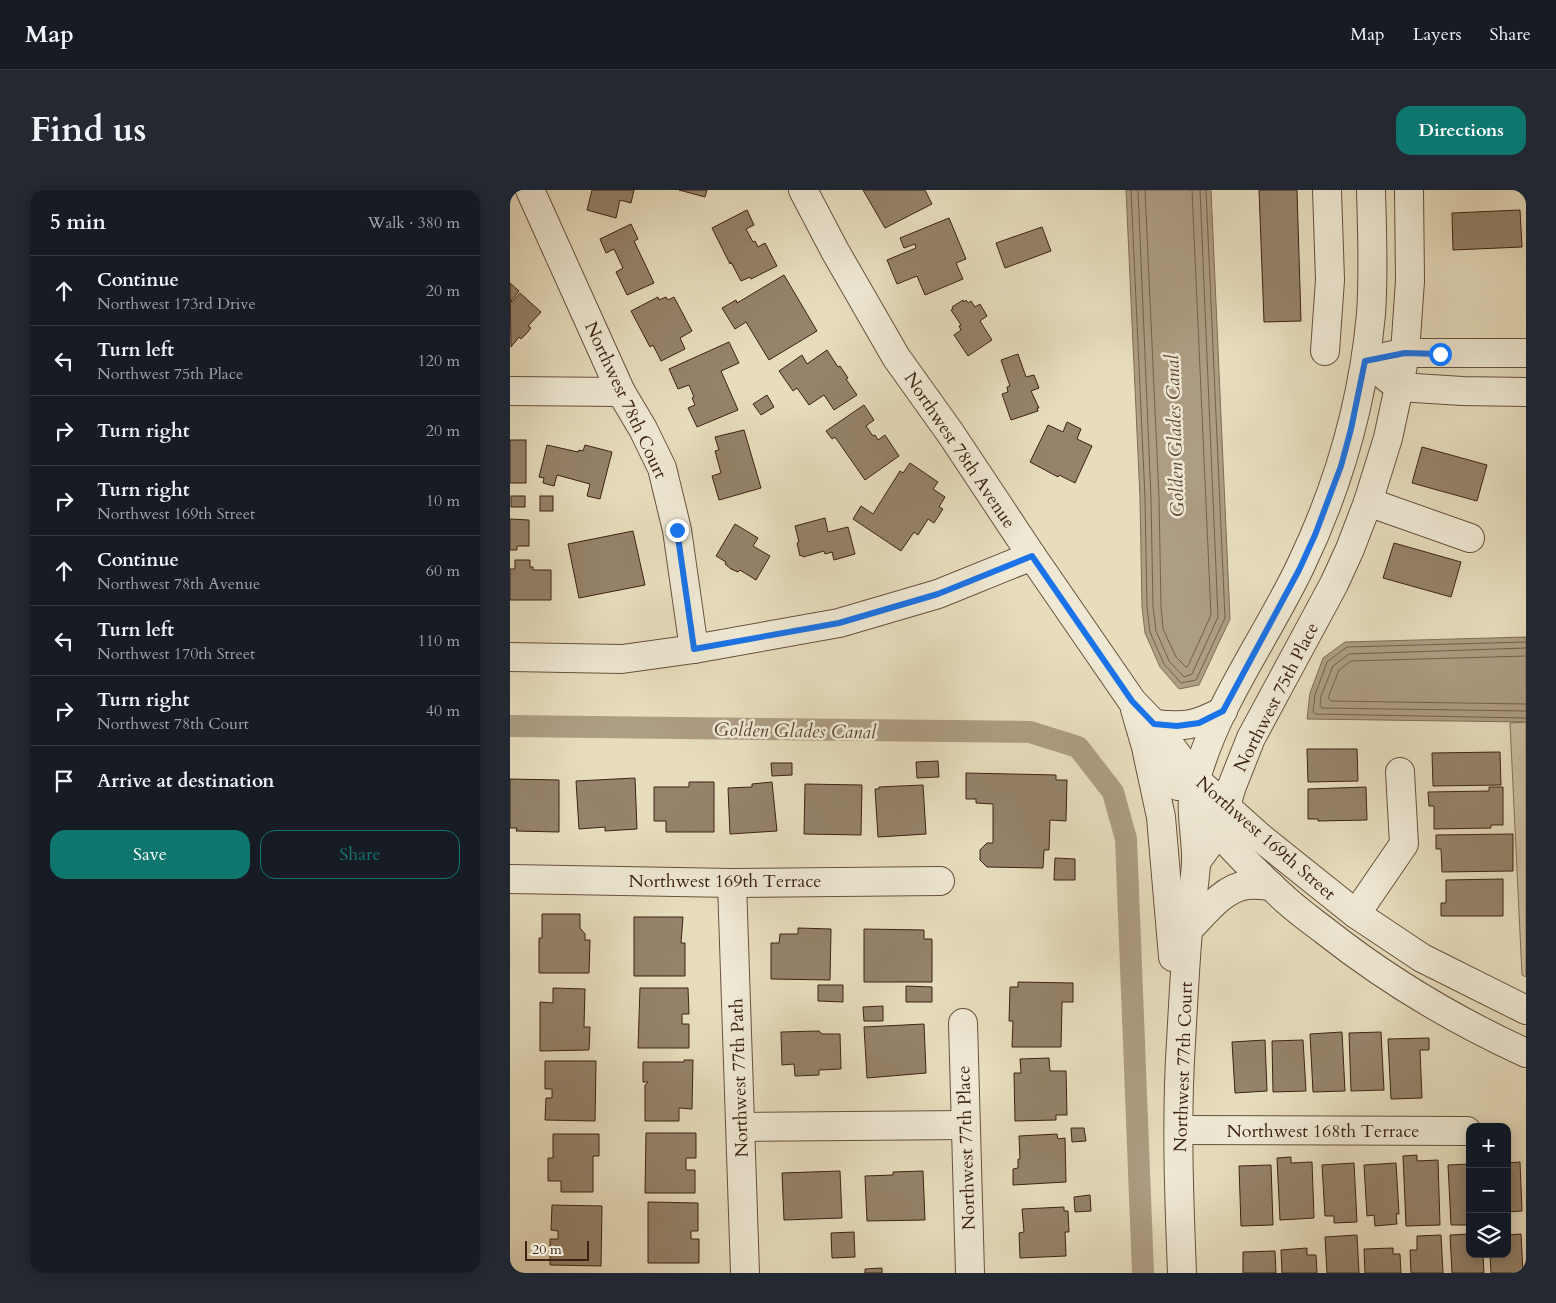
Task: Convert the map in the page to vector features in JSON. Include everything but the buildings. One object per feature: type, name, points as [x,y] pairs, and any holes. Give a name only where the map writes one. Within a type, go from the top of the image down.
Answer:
[{"type":"street","name":"Northwest 78th Court","points":[[530,190],[621,392],[643,429],[662,468],[677,530],[694,649]]},
{"type":"street","name":"Northwest 78th Avenue","points":[[804,190],[835,251],[896,358],[951,434],[1132,701]]},
{"type":"street","points":[[1325,351],[1330,280],[1326,190]]},
{"type":"street","points":[[1196,862],[1194,791],[1206,749],[1223,711],[1299,570],[1315,535],[1341,466],[1351,429],[1365,361],[1370,314],[1372,280],[1371,190]]},
{"type":"street","name":"Northwest 75th Place","points":[[1196,862],[1222,820],[1251,738],[1334,584],[1368,502],[1388,438],[1400,387],[1405,353],[1410,281],[1409,190]]},
{"type":"street","points":[[1330,280],[1372,280]]},
{"type":"street","points":[[1365,361],[1405,353],[1526,353]]},
{"type":"street","points":[[1365,361],[1400,387],[1462,391],[1526,392]]},
{"type":"street","points":[[510,391],[621,392]]},
{"type":"street","points":[[1368,502],[1470,538]]},
{"type":"street","points":[[510,657],[622,659],[694,649],[839,623],[938,594],[1032,556]]},
{"type":"street","name":"Northwest 169th Street","points":[[1132,701],[1150,736],[1194,791],[1222,820],[1271,886],[1349,950],[1422,1000],[1485,1034],[1526,1053]]},
{"type":"street","points":[[1181,1046],[1161,817],[1150,736],[1177,726],[1199,723],[1223,711]]},
{"type":"street","points":[[1251,738],[1244,781],[1248,803],[1261,838]]},
{"type":"street","points":[[1356,914],[1404,844],[1400,772]]},
{"type":"street","name":"Northwest 169th Street","points":[[1222,820],[1261,838],[1356,914],[1422,958],[1526,1010]]},
{"type":"street","name":"Northwest 77th Court","points":[[1182,1273],[1179,1130],[1181,1046],[1188,930],[1196,862]]},
{"type":"street","name":"Northwest 169th Terrace","points":[[510,878],[732,883],[940,881]]},
{"type":"street","name":"Northwest 77th Path","points":[[732,883],[745,1273]]},
{"type":"street","points":[[1188,930],[1222,896],[1236,888],[1249,884],[1271,886]]},
{"type":"street","name":"Northwest 77th Place","points":[[963,1024],[970,1273]]},
{"type":"street","points":[[741,1127],[965,1125]]},
{"type":"street","name":"Northwest 168th Terrace","points":[[1179,1130],[1466,1132]]},
{"type":"shaded area","points":[[1526,722],[1526,977],[1522,975],[1510,723]]},
{"type":"water","points":[[1126,190],[1211,190],[1230,619],[1199,685],[1179,689],[1160,667],[1145,633],[1142,607],[1140,498]]},
{"type":"water","points":[[1526,637],[1526,722],[1307,719],[1310,693],[1323,658],[1345,642]]},
{"type":"waterway","name":"Golden Glades Canal","points":[[510,726],[1030,732],[1078,747],[1113,792],[1126,839],[1143,1273]]},
{"type":"route","points":[[677,530],[694,649],[839,623],[938,594],[1032,556],[1132,701],[1154,724],[1177,726],[1199,723],[1223,711],[1299,570],[1315,535],[1341,466],[1351,429],[1365,361],[1405,353],[1440,354]]}]
